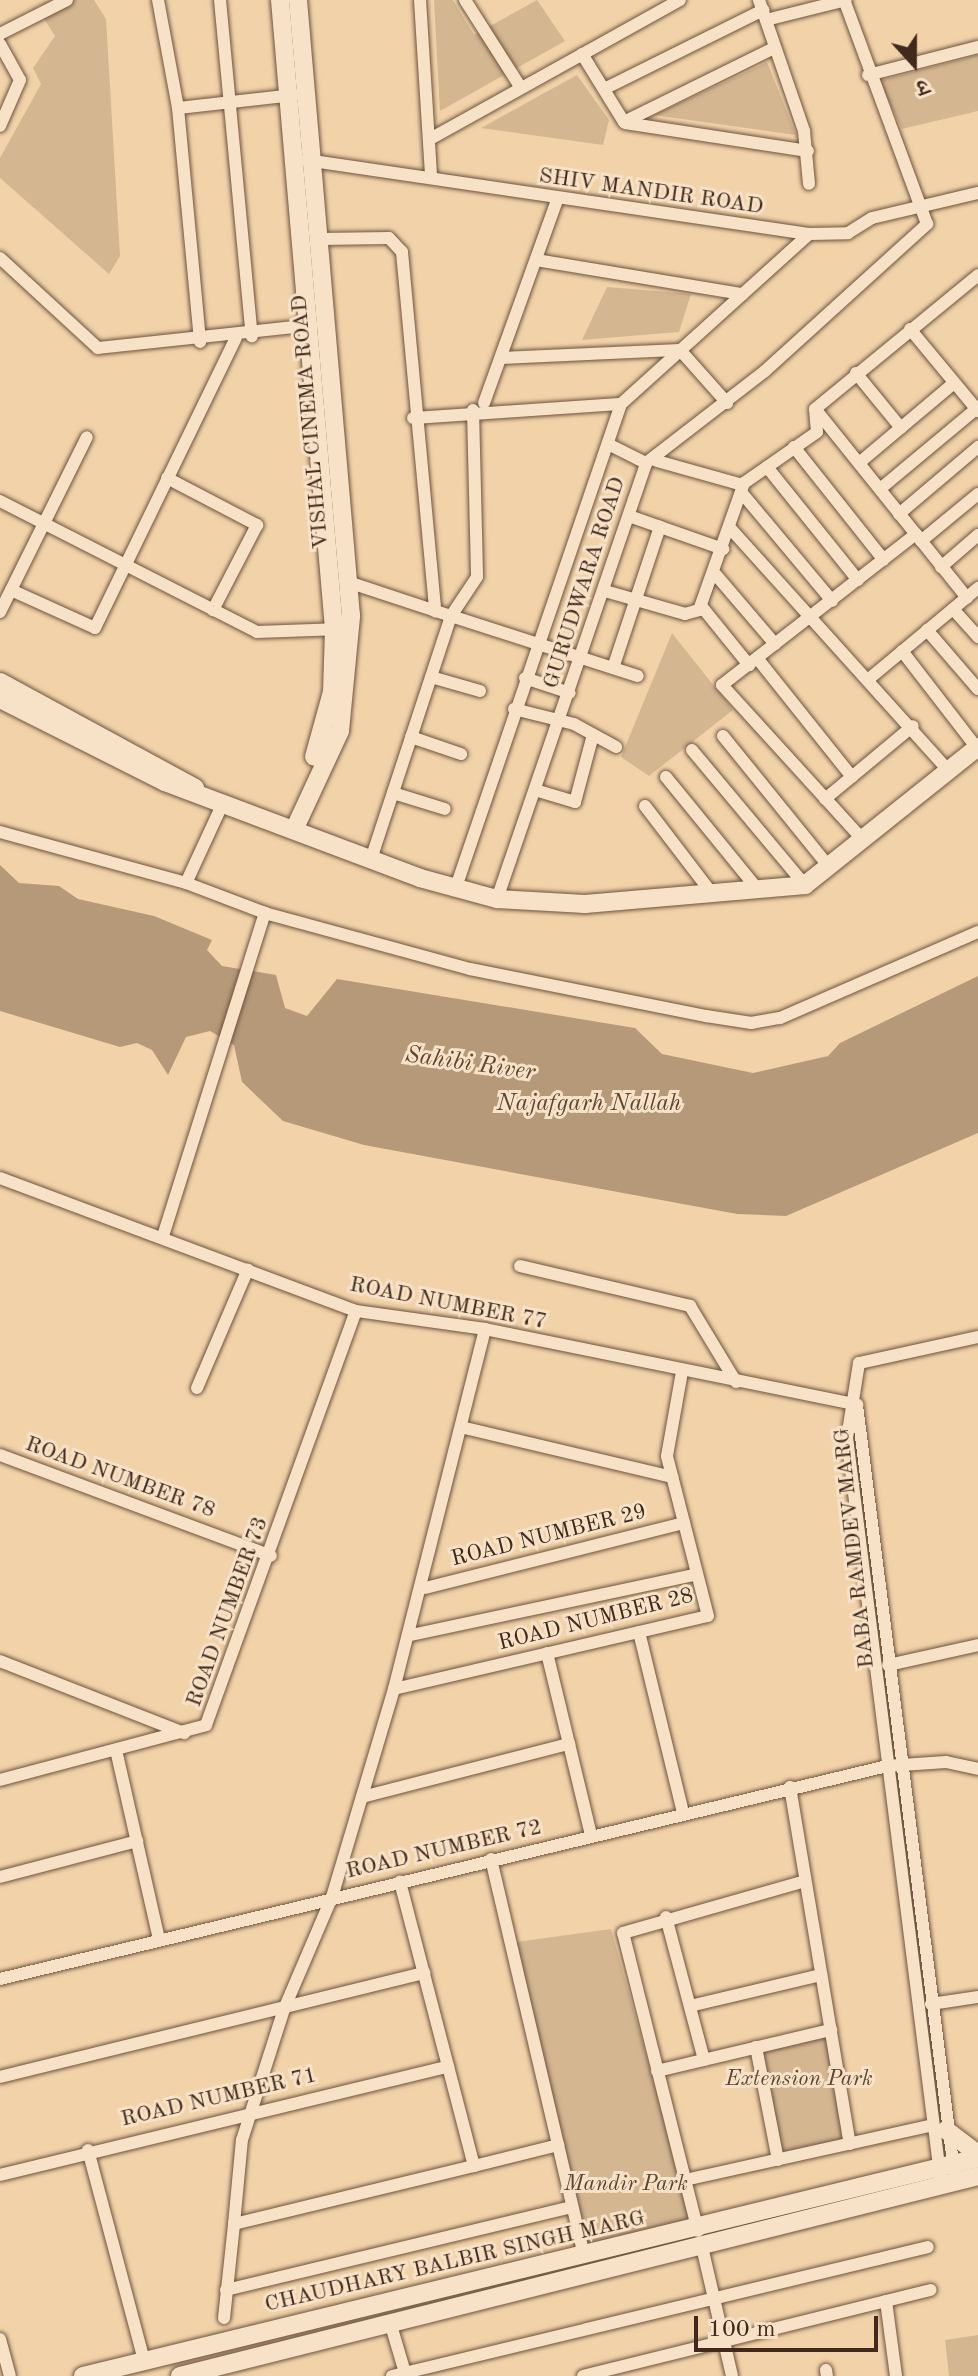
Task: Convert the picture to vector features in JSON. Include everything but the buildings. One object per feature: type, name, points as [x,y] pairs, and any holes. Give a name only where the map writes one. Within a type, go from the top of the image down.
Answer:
[{"type":"street","points":[[0,34],[67,0]]},
{"type":"street","points":[[158,0],[178,108],[200,342]]},
{"type":"street","points":[[220,0],[252,336]]},
{"type":"street","name":"VISHAL CINEMA ROAD","points":[[280,0],[299,95]]},
{"type":"street","name":"VISHAL CINEMA ROAD","points":[[298,0],[299,95],[343,629]]},
{"type":"street","points":[[420,0],[431,175]]},
{"type":"street","points":[[465,0],[521,88]]},
{"type":"street","points":[[430,139],[680,0]]},
{"type":"street","points":[[604,89],[762,10],[845,0],[868,75],[920,208]]},
{"type":"street","points":[[762,10],[808,151],[809,184]]},
{"type":"street","points":[[0,44],[20,80],[0,126]]},
{"type":"street","points":[[868,75],[978,47]]},
{"type":"street","points":[[624,122],[774,48]]},
{"type":"street","points":[[582,54],[624,122],[808,151]]},
{"type":"street","points":[[178,108],[299,95]]},
{"type":"street","name":"VISHAL CINEMA ROAD","points":[[288,827],[323,737],[343,629],[348,582],[318,324],[320,239],[304,160]]},
{"type":"street","name":"SHIV MANDIR ROAD","points":[[304,160],[431,175],[557,200],[809,234],[848,233],[872,218],[978,193]]},
{"type":"street","points":[[371,859],[451,616],[477,577],[478,406],[501,358],[557,200]]},
{"type":"street","name":"GURUDWARA ROAD","points":[[497,899],[629,516],[651,462],[727,403],[927,224],[920,208]]},
{"type":"street","points":[[456,887],[536,643],[621,404],[809,234]]},
{"type":"street","points":[[320,239],[389,238],[402,252],[413,418],[435,611]]},
{"type":"street","points":[[0,258],[98,348],[200,342],[318,324]]},
{"type":"street","points":[[536,260],[742,294]]},
{"type":"street","points":[[815,409],[910,329],[977,278]]},
{"type":"street","points":[[880,489],[977,410],[910,329]]},
{"type":"street","points":[[11,590],[95,628],[236,338]]},
{"type":"street","points":[[501,358],[680,350]]},
{"type":"street","points":[[680,350],[727,403]]},
{"type":"street","points":[[856,373],[901,428]]},
{"type":"street","points":[[859,463],[954,383]]},
{"type":"street","points":[[413,418],[478,406],[621,404]]},
{"type":"street","points":[[605,591],[690,615],[702,607],[716,575],[742,488],[817,432],[815,409]]},
{"type":"street","points":[[815,409],[967,598]]},
{"type":"street","points":[[0,612],[87,437]]},
{"type":"street","points":[[608,444],[651,462],[742,488],[832,601]]},
{"type":"street","points":[[794,447],[884,560]]},
{"type":"street","points":[[899,514],[978,447]]},
{"type":"street","points":[[767,467],[858,580]]},
{"type":"street","points":[[167,478],[257,525],[213,610]]},
{"type":"street","points":[[864,841],[722,685],[884,560],[978,494]]},
{"type":"street","points":[[0,501],[257,632],[343,629]]},
{"type":"street","points":[[629,516],[723,549]]},
{"type":"street","points":[[613,668],[639,599],[660,527]]},
{"type":"street","points":[[730,528],[870,678],[950,772]]},
{"type":"street","points":[[941,567],[978,535]]},
{"type":"street","points":[[716,575],[775,644]]},
{"type":"street","points":[[348,582],[638,676]]},
{"type":"street","points":[[870,678],[978,588]]},
{"type":"street","points":[[702,607],[753,661],[852,777]]},
{"type":"street","points":[[953,609],[978,637]]},
{"type":"street","points":[[927,630],[978,689]]},
{"type":"street","points":[[0,699],[223,803],[371,859],[497,899],[585,904],[715,897],[805,885],[864,841],[977,747],[902,651]]},
{"type":"street","points":[[431,677],[480,691]]},
{"type":"street","points":[[525,678],[570,693]]},
{"type":"street","points":[[0,682],[173,770],[200,793]]},
{"type":"street","points":[[514,709],[593,735],[616,747]]},
{"type":"street","points":[[825,799],[913,726]]},
{"type":"street","points":[[535,790],[575,802],[593,735]]},
{"type":"street","points":[[723,736],[829,867]]},
{"type":"street","points":[[411,737],[461,754]]},
{"type":"street","points":[[692,750],[805,885]]},
{"type":"street","points":[[666,777],[761,893]]},
{"type":"street","points":[[393,793],[445,809]]},
{"type":"street","points":[[186,883],[223,803]]},
{"type":"street","points":[[645,806],[715,897]]},
{"type":"street","points":[[0,832],[186,883],[265,913],[470,969],[751,1023],[818,1005],[978,932]]},
{"type":"street","points":[[163,1236],[193,1130],[265,913]]},
{"type":"street","name":"ROAD NUMBER 77","points":[[0,1178],[163,1236],[356,1311],[485,1329],[682,1372],[857,1405]]},
{"type":"street","points":[[520,1266],[690,1306],[736,1382]]},
{"type":"street","points":[[197,1388],[248,1269]]},
{"type":"street","name":"ROAD NUMBER 73","points":[[0,1780],[184,1733],[210,1720],[356,1311]]},
{"type":"street","points":[[224,2318],[234,2224],[252,2109],[284,2009],[332,1897],[411,1635],[465,1428],[485,1329]]},
{"type":"street","points":[[857,1405],[859,1363],[978,1337]]},
{"type":"street","name":"ROAD NUMBER 28","points":[[394,1689],[708,1616],[667,1456],[682,1372]]},
{"type":"street","name":"BABA RAMDEV MARG","points":[[857,1405],[888,1665],[893,1766],[931,2004],[940,2128]]},
{"type":"street","name":"BABA RAMDEV MARG","points":[[857,1405],[847,1438],[947,2177]]},
{"type":"street","points":[[465,1428],[672,1477]]},
{"type":"street","name":"ROAD NUMBER 78","points":[[0,1455],[271,1556]]},
{"type":"street","name":"ROAD NUMBER 29","points":[[425,1588],[684,1523]]},
{"type":"street","points":[[411,1635],[697,1574]]},
{"type":"street","points":[[639,1632],[683,1813]]},
{"type":"street","points":[[888,1665],[978,1645]]},
{"type":"street","points":[[547,1653],[591,1835]]},
{"type":"street","points":[[0,1661],[184,1733]]},
{"type":"street","points":[[362,1797],[569,1744]]},
{"type":"street","points":[[116,1750],[159,1940]]},
{"type":"street","name":"ROAD NUMBER 72","points":[[0,1979],[790,1787],[893,1766],[946,1762],[978,1769]]},
{"type":"street","points":[[790,1787],[850,2144]]},
{"type":"street","points":[[0,1877],[137,1841]]},
{"type":"street","points":[[491,1859],[584,2256]]},
{"type":"street","points":[[400,1881],[474,2166]]},
{"type":"street","points":[[732,2376],[622,1938],[630,1926],[805,1881]]},
{"type":"street","points":[[666,1917],[704,2060]]},
{"type":"street","points":[[0,2077],[424,1973]]},
{"type":"street","points":[[690,2006],[821,1975]]},
{"type":"street","points":[[931,2004],[978,1997]]},
{"type":"street","points":[[657,2071],[831,2030]]},
{"type":"street","points":[[756,2047],[778,2160]]},
{"type":"street","name":"ROAD NUMBER 71","points":[[0,2175],[252,2109],[448,2067]]},
{"type":"street","points":[[685,2180],[940,2128],[978,2156]]},
{"type":"street","points":[[234,2224],[558,2145]]},
{"type":"street","points":[[88,2150],[144,2360]]},
{"type":"street","name":"CHAUDHARY BALBIR SINGH MARG","points":[[947,2177],[978,2156]]},
{"type":"street","name":"CHAUDHARY BALBIR SINGH MARG","points":[[180,2376],[947,2177],[978,2176]]},
{"type":"street","points":[[226,2290],[572,2207]]},
{"type":"street","name":"CHAUDHARY BALBIR SINGH MARG","points":[[83,2376],[584,2256],[700,2239]]},
{"type":"street","points":[[390,2322],[401,2375],[928,2247]]},
{"type":"street","points":[[583,2376],[621,2371],[723,2341],[931,2290]]},
{"type":"street","points":[[886,2301],[896,2376]]},
{"type":"street","points":[[0,2339],[10,2376]]},
{"type":"green space","points":[[72,0],[94,0],[106,19],[120,256],[109,274],[0,178],[0,158],[41,84],[33,68],[55,36],[43,17]]},
{"type":"green space","points":[[434,0],[453,0],[474,35],[537,0],[565,41],[440,111]]},
{"type":"green space","points":[[978,55],[978,111],[902,129],[879,81]]},
{"type":"green space","points":[[767,62],[796,135],[654,115]]},
{"type":"green space","points":[[577,75],[609,120],[603,145],[481,128]]},
{"type":"green space","points":[[607,287],[691,294],[679,332],[582,340]]},
{"type":"green space","points":[[672,633],[733,710],[649,776],[621,757]]},
{"type":"green space","name":"Mandir Park","points":[[611,1929],[694,2227],[587,2252],[516,1942]]},
{"type":"green space","name":"Extension Park","points":[[827,2036],[845,2140],[775,2153],[756,2049]]},
{"type":"green space","points":[[978,2335],[978,2376],[949,2376],[945,2340]]},
{"type":"water","name":"Najafgarh Nallah","points":[[0,865],[19,883],[59,886],[78,899],[154,916],[212,940],[207,950],[222,966],[276,975],[285,1008],[307,1016],[337,979],[635,1028],[662,1054],[753,1073],[828,1056],[840,1043],[978,976],[978,1133],[786,1216],[737,1214],[364,1145],[283,1121],[242,1082],[234,1045],[210,1031],[186,1037],[168,1075],[152,1050],[137,1043],[120,1047],[0,1011]]},
{"type":"water label","name":"Sahibi River","points":[[470,1065]]}]
